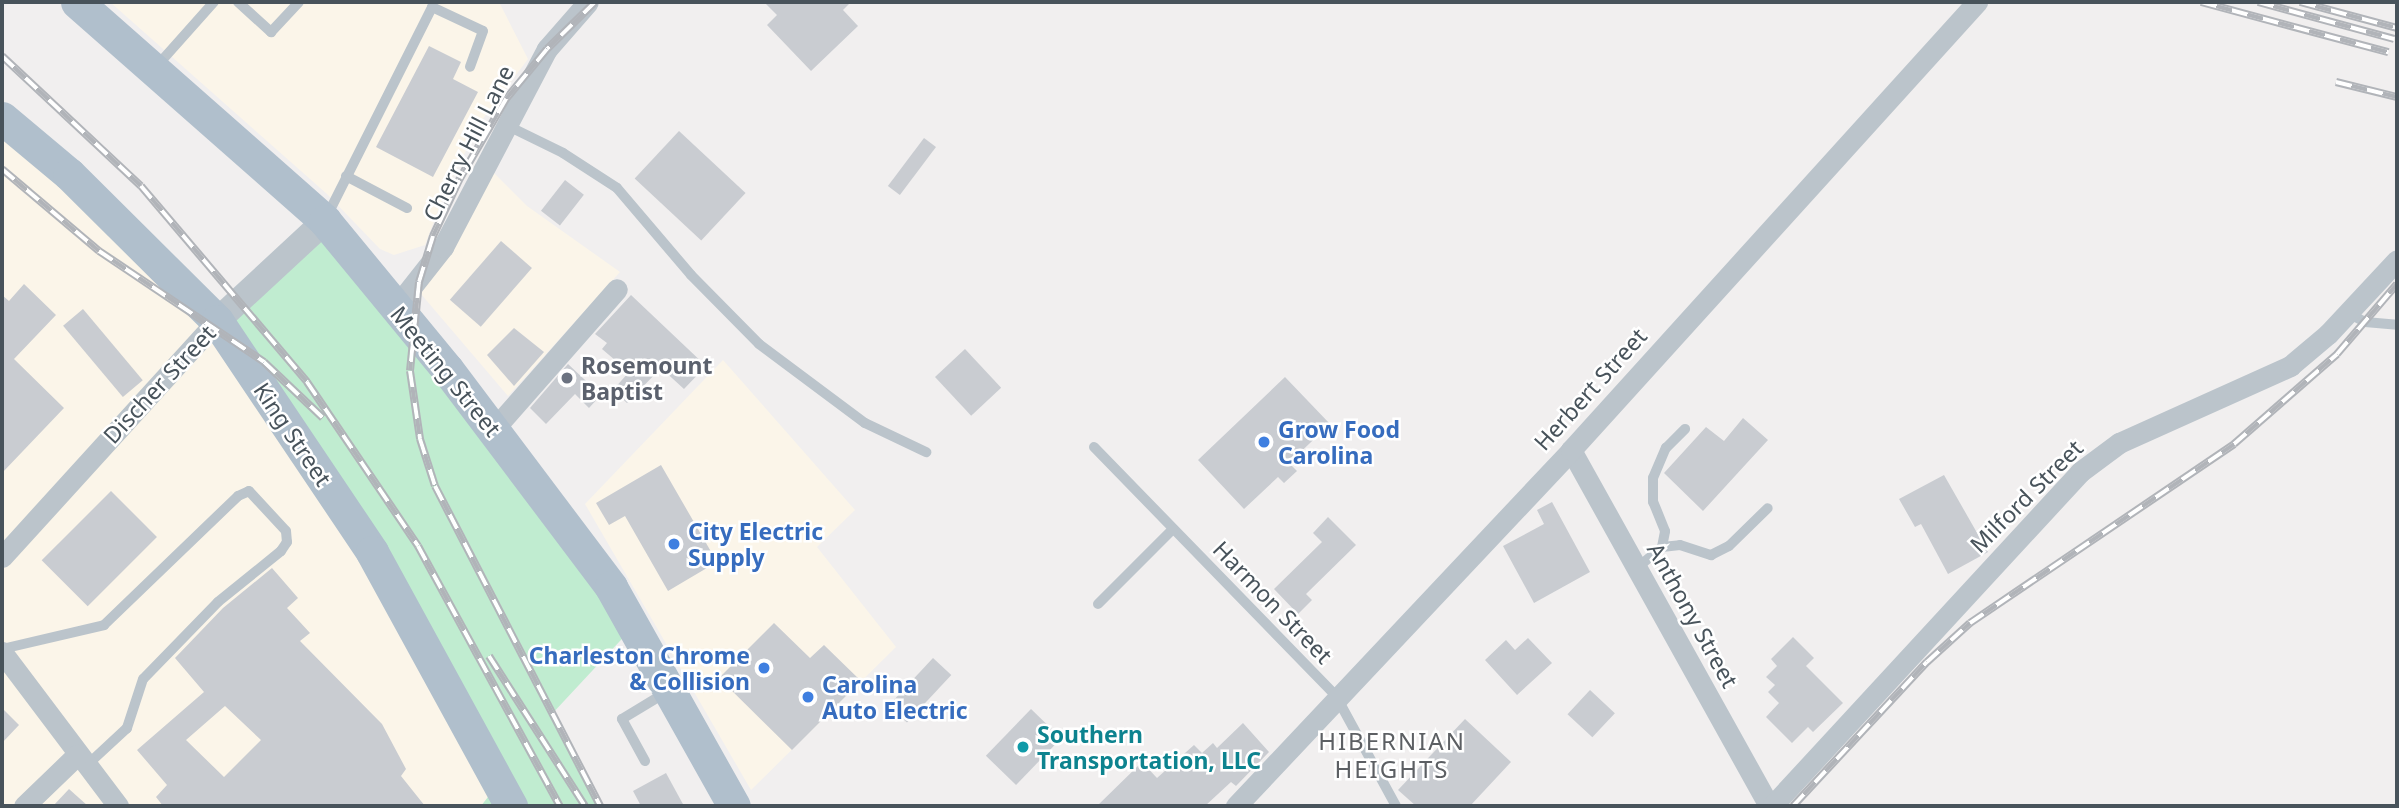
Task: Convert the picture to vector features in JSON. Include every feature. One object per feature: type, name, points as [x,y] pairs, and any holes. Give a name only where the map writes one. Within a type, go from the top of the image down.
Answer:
[{"type":"main road","name":"Meeting Street","points":[[77,2],[325,221],[494,429],[611,587],[734,806]]},
{"type":"main road","name":"King Street","points":[[2,118],[69,174],[217,321],[372,552],[511,806]]},
{"type":"street","name":"Cherry Hill Lane","points":[[395,308],[443,247],[547,50],[587,2]]},
{"type":"street","name":"Herbert Street","points":[[1236,806],[1336,696],[1571,450],[1977,2]]},
{"type":"street","name":"Discher Street","points":[[2,556],[217,321],[325,221]]},
{"type":"street","name":"Milford Street","points":[[1770,806],[2080,472],[2119,443],[2290,366],[2348,313],[2397,260]]},
{"type":"street","points":[[494,429],[617,289]]},
{"type":"street","name":"Anthony Street","points":[[1571,450],[1770,806]]},
{"type":"street","points":[[2,651],[118,806]]},
{"type":"street","points":[[24,806],[82,761]]},
{"type":"lane","points":[[155,69],[215,2]]},
{"type":"lane","points":[[238,2],[271,32],[299,2]]},
{"type":"lane","points":[[325,221],[432,7],[483,30],[470,67]]},
{"type":"lane","points":[[508,126],[564,153],[617,188],[691,275],[758,344],[865,423],[926,452]]},
{"type":"lane","points":[[346,176],[407,208]]},
{"type":"lane","points":[[2348,313],[2365,322],[2397,325]]},
{"type":"lane","points":[[1662,547],[1665,531],[1653,502],[1653,478],[1666,448],[1685,429]]},
{"type":"lane","name":"Harmon Street","points":[[1094,447],[1336,696],[1396,806]]},
{"type":"lane","points":[[2,651],[103,625],[238,496],[249,491],[286,531],[287,542],[281,551],[218,602],[142,679],[127,728],[82,761]]},
{"type":"lane","points":[[1637,568],[1662,547],[1680,545],[1712,555],[1729,546],[1768,508]]},
{"type":"lane","points":[[1097,604],[1173,529]]},
{"type":"lane","points":[[645,761],[622,719],[669,691]]},
{"type":"shaded area","points":[[110,2],[499,2],[528,59],[482,120],[447,187],[425,245],[394,255],[380,249],[327,194]]},
{"type":"shaded area","points":[[2,118],[226,334],[499,784],[481,806],[2,806]]},
{"type":"shaded area","points":[[488,167],[527,206],[620,272],[508,396],[415,287]]},
{"type":"shaded area","points":[[723,360],[855,510],[817,547],[896,647],[751,790],[585,504]]},
{"type":"green space","points":[[325,221],[633,627],[551,715],[600,806],[481,806],[498,784],[217,321]]},
{"type":"building","points":[[764,2],[851,2],[843,10],[858,26],[811,71],[767,25],[777,15]]},
{"type":"building","points":[[429,46],[461,62],[453,79],[478,92],[433,177],[376,147]]},
{"type":"building","points":[[679,131],[746,193],[701,241],[635,179]]},
{"type":"building","points":[[924,138],[936,147],[900,195],[888,186]]},
{"type":"building","points":[[565,180],[584,195],[560,226],[541,211]]},
{"type":"building","points":[[501,241],[532,268],[481,327],[450,300]]},
{"type":"building","points":[[24,284],[56,315],[14,359],[64,408],[2,473],[2,295],[9,301]]},
{"type":"building","points":[[631,295],[706,366],[684,389],[661,368],[627,403],[613,390],[629,372],[602,349],[607,343],[595,334]]},
{"type":"building","points":[[83,309],[143,380],[123,397],[63,326]]},
{"type":"building","points":[[514,328],[544,352],[514,386],[487,355]]},
{"type":"building","points":[[965,349],[1001,388],[971,416],[935,377]]},
{"type":"building","name":"Rosemount Baptist","points":[[568,364],[601,395],[589,408],[575,394],[546,424],[530,408]]},
{"type":"building","name":"Grow Food Carolina","points":[[1285,377],[1330,424],[1289,463],[1297,471],[1284,483],[1278,477],[1244,509],[1198,460]]},
{"type":"building","points":[[1743,418],[1768,440],[1703,511],[1664,473],[1706,427],[1724,441]]},
{"type":"building","name":"City Electric Supply","points":[[661,465],[717,562],[668,591],[625,516],[609,525],[596,503]]},
{"type":"building","points":[[1944,475],[1988,552],[1948,574],[1921,524],[1915,527],[1899,499]]},
{"type":"building","points":[[111,491],[157,537],[88,606],[42,560]]},
{"type":"building","points":[[1552,502],[1590,572],[1534,603],[1503,546],[1544,524],[1537,510]]},
{"type":"building","points":[[1328,517],[1356,545],[1306,594],[1312,600],[1298,614],[1274,589],[1322,542],[1313,533]]},
{"type":"building","points":[[272,568],[298,598],[287,608],[310,633],[300,641],[382,724],[406,769],[401,776],[425,806],[163,806],[156,797],[167,785],[137,750],[204,692],[175,658],[223,608]],"holes":[[[225,706],[261,740],[224,777],[186,740]]]},
{"type":"building","points":[[774,623],[810,658],[824,645],[861,681],[792,750],[719,678]]},
{"type":"building","points":[[1793,637],[1814,658],[1806,666],[1843,703],[1813,732],[1808,727],[1792,743],[1766,717],[1779,703],[1768,692],[1775,685],[1766,677],[1777,666],[1771,659]]},
{"type":"building","points":[[1528,638],[1552,663],[1517,695],[1485,660],[1506,640],[1515,650]]},
{"type":"building","points":[[933,658],[951,675],[907,723],[889,706]]},
{"type":"building","points":[[1590,690],[1615,713],[1592,737],[1567,714]]},
{"type":"building","points":[[2,708],[19,725],[2,743]]},
{"type":"building","name":"Southern Transportation, LLC","points":[[1031,709],[1061,738],[1016,785],[986,756]]},
{"type":"building","points":[[1465,719],[1511,762],[1470,806],[1416,806],[1398,790]]},
{"type":"building","points":[[1243,723],[1269,752],[1236,786],[1231,782],[1205,806],[1097,806],[1142,762],[1157,778],[1194,745],[1202,753],[1213,743],[1217,748]]},
{"type":"building","points":[[666,773],[684,806],[641,806],[633,791]]},
{"type":"building","points":[[69,789],[88,806],[53,806]]},
{"type":"railway","points":[[595,2],[547,49],[506,99],[459,180],[433,236],[419,282],[410,371],[420,439],[435,486],[600,806]]},
{"type":"railway","points":[[2201,2],[2388,52]]},
{"type":"railway","points":[[2258,2],[2394,39]]},
{"type":"railway","points":[[2300,2],[2397,28]]},
{"type":"railway","points":[[2,56],[141,186],[307,382],[418,546],[560,806]]},
{"type":"railway","points":[[2336,82],[2397,97]]},
{"type":"railway","points":[[2,169],[99,251],[264,362],[323,418]]},
{"type":"railway","points":[[1793,806],[1927,662],[1970,623],[2234,444],[2337,354],[2397,284]]},
{"type":"railway","points":[[489,656],[585,806]]},
{"type":"place","name":"Rosemount Baptist","points":[[567,378]]},
{"type":"place","name":"Grow Food Carolina","points":[[1264,442]]},
{"type":"place","name":"City Electric Supply","points":[[674,544]]},
{"type":"place","name":"Charleston Chrome & Collision","points":[[764,668]]},
{"type":"place","name":"Carolina Auto Electric","points":[[808,697]]},
{"type":"place","name":"Southern Transportation, LLC","points":[[1023,747]]},
{"type":"district","name":"HIBERNIAN HEIGHTS","points":[[1392,755]]}]
